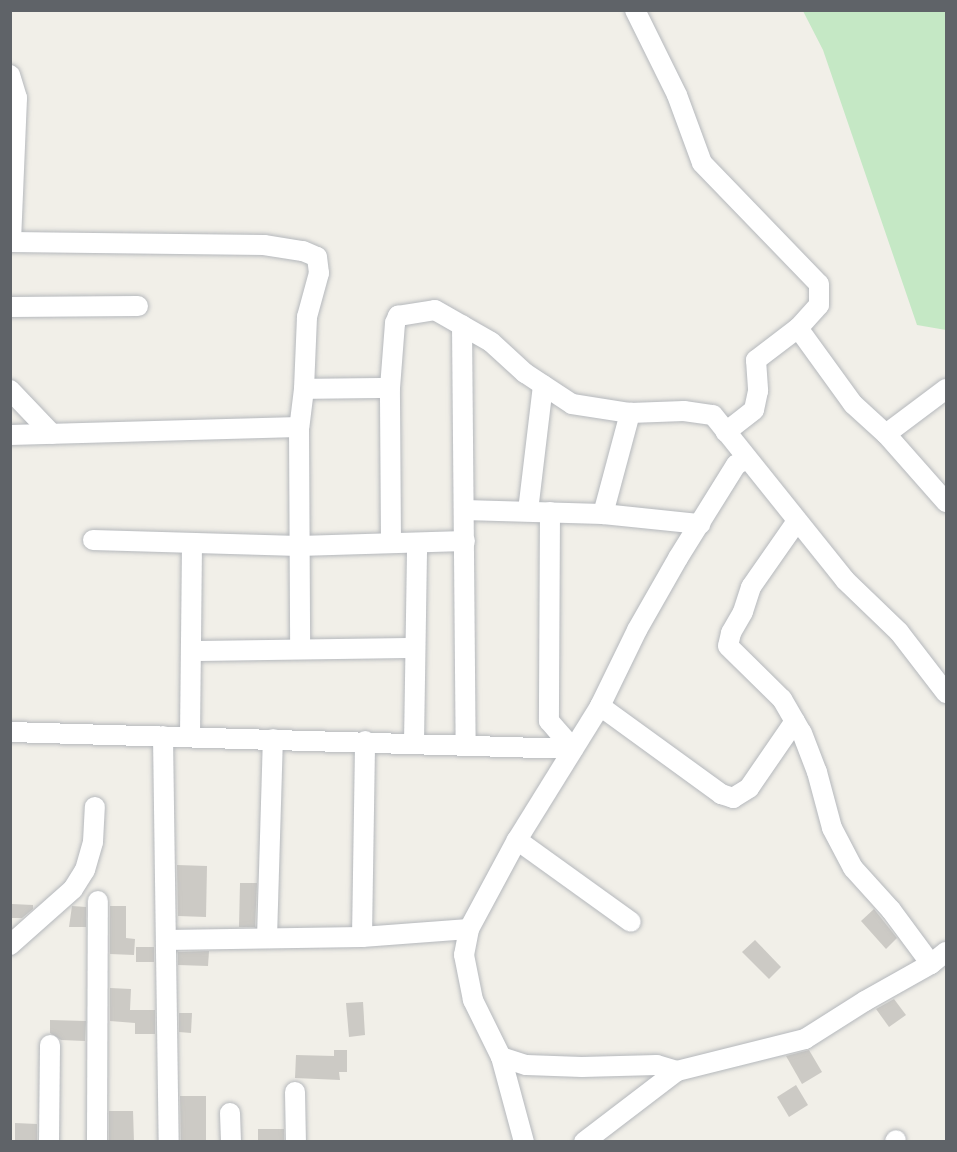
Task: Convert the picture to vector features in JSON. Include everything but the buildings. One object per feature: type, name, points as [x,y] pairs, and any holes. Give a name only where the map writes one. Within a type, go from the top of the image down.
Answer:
[{"type":"street","points":[[635,10],[677,95],[702,163],[819,284],[819,305],[798,328],[756,360],[758,391],[754,410],[726,432]]},
{"type":"street","points":[[10,75],[17,98],[11,242],[264,245],[303,251],[317,257],[319,273],[307,317],[304,389],[299,427],[300,649]]},
{"type":"street","points":[[10,307],[138,306]]},
{"type":"street","points":[[391,543],[390,388],[395,323],[399,316],[435,310],[491,342],[543,385],[572,404],[630,413],[684,411],[713,415],[845,580],[899,632],[946,693]]},
{"type":"street","points":[[462,325],[466,744]]},
{"type":"street","points":[[798,328],[853,404],[886,434],[946,502]]},
{"type":"street","points":[[528,511],[543,385]]},
{"type":"street","points":[[304,389],[390,388]]},
{"type":"street","points":[[10,390],[52,434]]},
{"type":"street","points":[[886,434],[946,390]]},
{"type":"street","points":[[603,514],[630,413]]},
{"type":"street","points":[[10,435],[299,427]]},
{"type":"street","points":[[524,1142],[501,1057],[473,1000],[464,955],[469,929],[517,840],[600,706],[637,630],[736,465],[746,459]]},
{"type":"street","points":[[464,510],[603,514],[700,524]]},
{"type":"street","points":[[550,512],[549,722],[573,748]]},
{"type":"street","points":[[797,521],[751,587],[743,612],[728,641],[731,651],[782,699],[795,721],[817,772],[831,828],[853,868],[891,910],[931,964]]},
{"type":"street","points":[[93,540],[299,546],[465,541]]},
{"type":"street","points":[[190,736],[192,543]]},
{"type":"street","points":[[414,743],[417,543]]},
{"type":"street","points":[[191,651],[415,648]]},
{"type":"street","points":[[600,706],[721,794],[733,798],[749,788],[795,721]]},
{"type":"street","points":[[10,732],[573,748]]},
{"type":"street","points":[[163,736],[169,1142]]},
{"type":"street","points":[[267,938],[273,739]]},
{"type":"street","points":[[362,938],[365,741]]},
{"type":"street","points":[[10,945],[73,889],[85,870],[93,842],[95,807]]},
{"type":"street","points":[[517,840],[631,922]]},
{"type":"street","points":[[97,1142],[98,901]]},
{"type":"street","points":[[166,940],[362,938],[469,929]]},
{"type":"street","points":[[584,1142],[677,1071],[805,1038],[931,964],[946,952]]},
{"type":"street","points":[[49,1142],[50,1045]]},
{"type":"street","points":[[501,1057],[526,1065],[582,1067],[657,1065],[677,1071]]},
{"type":"street","points":[[295,1092],[296,1142]]},
{"type":"street","points":[[231,1113],[231,1142]]},
{"type":"green space","points":[[803,11],[946,11],[946,330],[917,325],[823,50]]}]
